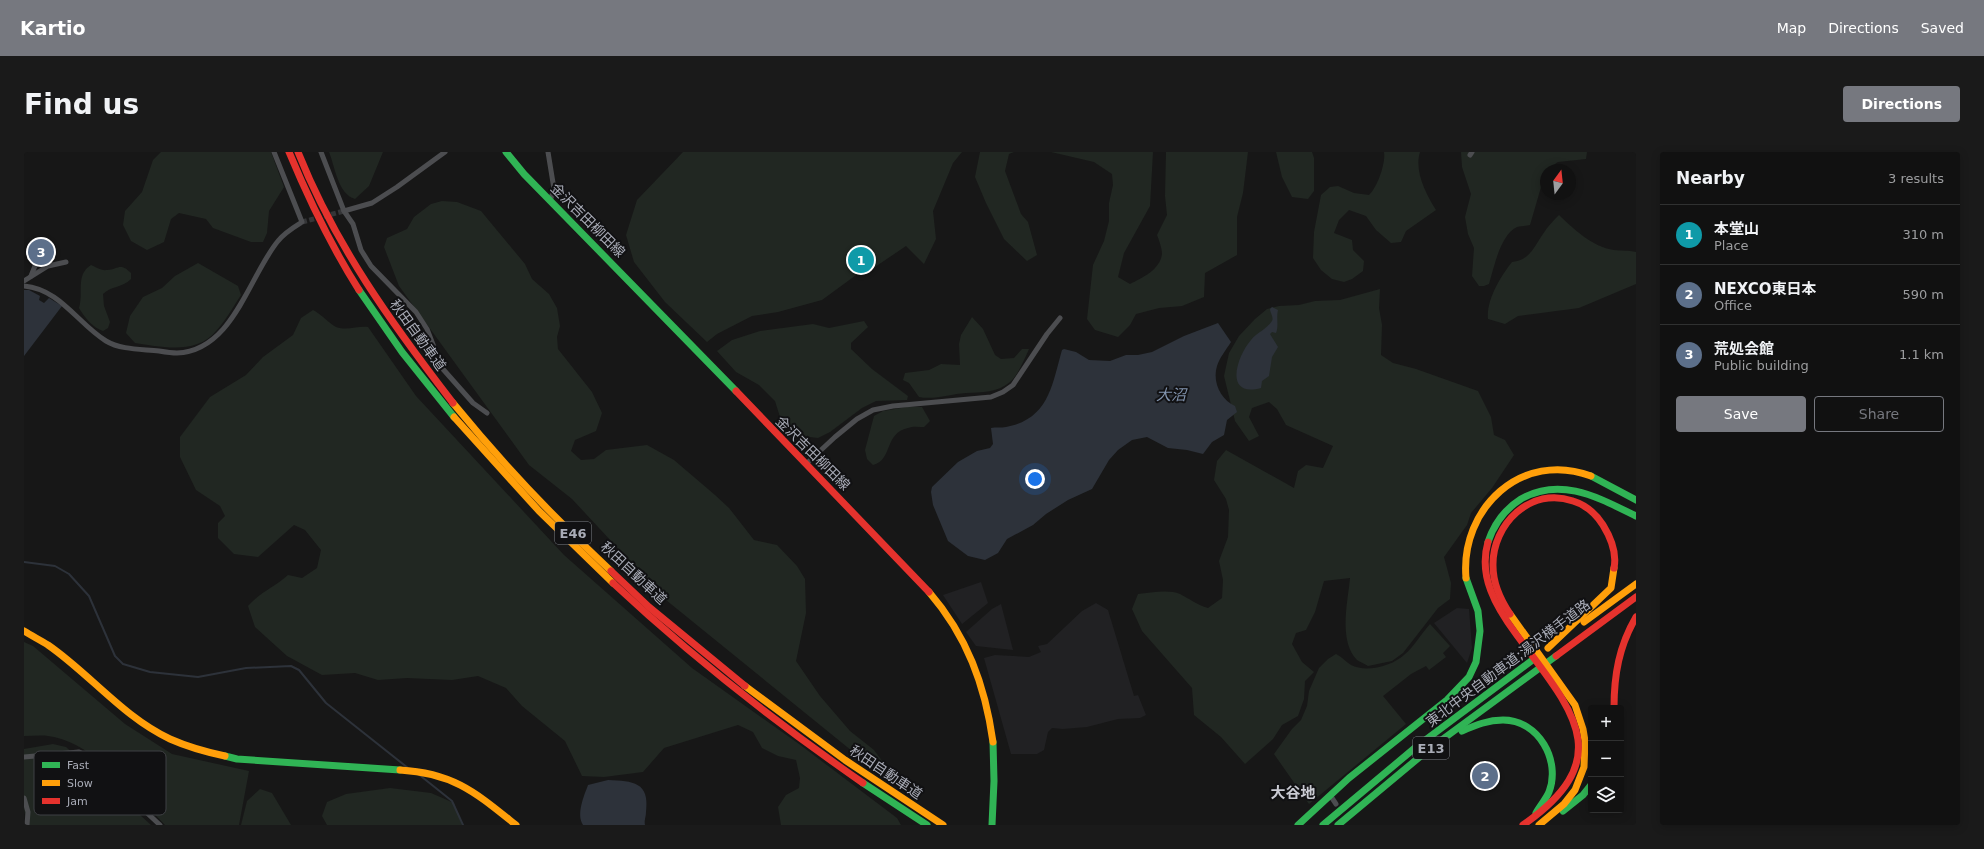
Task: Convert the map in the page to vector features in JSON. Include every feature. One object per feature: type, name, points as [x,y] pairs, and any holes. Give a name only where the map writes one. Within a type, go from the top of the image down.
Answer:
[{"type":"main road","name":"秋田自動車道","points":[[289,152],[322,224],[351,276],[383,326],[462,428],[547,520],[644,613],[740,694],[837,766],[927,825]]},
{"type":"main road","name":"秋田自動車道","points":[[298,152],[330,220],[358,271],[390,321],[429,373],[469,422],[553,514],[650,607],[745,687],[843,759],[943,825]]},
{"type":"main road","name":"金沢吉田柳田線","points":[[506,152],[524,174],[916,578],[960,634],[977,673],[989,710],[994,741],[996,774],[994,825]]},
{"type":"main road","points":[[1298,825],[1349,778],[1447,700],[1461,686],[1475,667],[1481,634],[1478,612],[1466,574],[1467,551],[1474,529],[1491,500],[1517,478],[1546,471],[1576,471],[1602,481],[1636,500]]},
{"type":"main road","points":[[1523,825],[1547,808],[1564,792],[1577,761],[1578,739],[1573,718],[1562,698],[1504,618],[1491,594],[1485,571],[1485,558],[1490,536],[1501,516],[1520,500],[1531,494],[1553,488],[1577,489],[1590,493],[1636,516]]},
{"type":"main road","points":[[1541,825],[1560,809],[1575,791],[1584,767],[1586,744],[1584,731],[1581,718],[1575,705],[1502,601],[1493,577],[1493,556],[1495,545],[1499,535],[1512,516],[1521,508],[1543,498],[1569,496],[1580,498],[1602,508]]},
{"type":"main road","points":[[1548,648],[1602,598],[1618,579],[1622,568]]},
{"type":"main road","name":"東北中央自動車道;湯沢横手道路","points":[[1323,825],[1416,747],[1636,584]]},
{"type":"main road","name":"東北中央自動車道;湯沢横手道路","points":[[1339,825],[1428,750],[1636,598]]},
{"type":"main road","points":[[1614,705],[1614,679],[1618,654],[1623,640],[1636,617]]},
{"type":"main road","points":[[24,631],[48,645],[147,726],[170,739],[195,749],[237,759],[418,771],[453,780],[475,792],[516,825]]},
{"type":"main road","points":[[1339,825],[1438,748],[1469,727],[1481,722],[1504,719],[1525,726],[1543,740],[1552,758],[1553,778],[1549,795],[1535,814],[1523,825]]},
{"type":"main road","points":[[1541,825],[1570,806],[1588,788]]},
{"type":"street","points":[[24,286],[42,291],[57,299],[90,330],[107,342],[125,348],[178,353],[198,349],[215,339],[227,325],[278,240],[302,222],[274,152]]},
{"type":"street","points":[[321,152],[344,211],[353,224],[361,250],[371,266],[416,312],[427,329],[442,368],[474,403],[487,413]]},
{"type":"street","points":[[344,211],[372,203],[397,187],[445,152]]},
{"type":"street","points":[[548,152],[554,189],[550,201]]},
{"type":"street","points":[[31,277],[37,261]]},
{"type":"street","points":[[24,281],[48,266],[66,262]]},
{"type":"street","points":[[806,464],[841,432],[873,410],[892,406],[991,397],[1004,392],[1013,385],[1047,334],[1060,318]]},
{"type":"street","points":[[24,757],[34,756]]},
{"type":"street","points":[[1330,795],[1336,804]]},
{"type":"street","points":[[24,798],[28,812],[27,825]]},
{"type":"street","points":[[149,815],[160,825]]},
{"type":"shaded area","points":[[161,152],[271,152],[284,187],[269,211],[267,233],[263,242],[251,242],[213,228],[206,219],[179,213],[171,219],[164,242],[147,250],[131,241],[123,225],[125,211],[142,192],[153,160]]},
{"type":"shaded area","points":[[329,152],[383,152],[369,186],[355,199],[349,196],[341,186]]},
{"type":"shaded area","points":[[683,152],[962,152],[953,163],[933,211],[936,239],[924,264],[906,246],[875,267],[863,270],[822,300],[778,312],[752,316],[717,334],[707,342],[665,302],[634,262],[626,235],[637,200]]},
{"type":"shaded area","points":[[980,152],[1014,152],[1009,154],[1005,171],[1021,214],[1028,222],[1037,255],[1027,261],[1004,239],[986,203],[975,177]]},
{"type":"shaded area","points":[[1051,152],[1153,152],[1150,206],[1124,253],[1118,277],[1130,284],[1150,273],[1161,260],[1162,252],[1157,235],[1167,215],[1165,196],[1166,152],[1248,152],[1243,193],[1237,217],[1237,255],[1205,273],[1204,297],[1182,306],[1159,308],[1136,314],[1130,325],[1118,337],[1095,330],[1087,319],[1093,265],[1104,241],[1109,221],[1109,203],[1113,185],[1112,174],[1094,162]]},
{"type":"shaded area","points":[[1276,152],[1312,152],[1314,158],[1314,191],[1308,199],[1292,197],[1282,177]]},
{"type":"shaded area","points":[[1384,152],[1420,152],[1419,167],[1422,182],[1428,197],[1436,210],[1406,231],[1401,242],[1391,243],[1376,230],[1366,216],[1349,210],[1339,220],[1334,233],[1352,240],[1353,250],[1364,261],[1363,271],[1352,279],[1344,282],[1332,279],[1321,270],[1313,258],[1314,232],[1321,195],[1330,187],[1338,186],[1354,193],[1369,195],[1375,187],[1380,175],[1384,162]]},
{"type":"shaded area","points":[[1461,152],[1587,152],[1586,159],[1558,162],[1555,164],[1540,164],[1540,191],[1530,225],[1517,227],[1506,237],[1498,252],[1489,284],[1484,286],[1479,286],[1472,276],[1474,248],[1468,234],[1465,217],[1471,194],[1462,167]]},
{"type":"shaded area","points":[[442,201],[457,202],[481,211],[525,264],[532,279],[549,294],[557,308],[560,326],[557,337],[558,349],[592,392],[602,413],[596,431],[575,440],[571,451],[581,460],[594,459],[606,450],[647,445],[674,460],[715,495],[729,508],[754,540],[777,545],[797,566],[805,579],[806,613],[796,661],[820,696],[850,731],[874,750],[886,766],[881,772],[873,768],[666,600],[572,499],[529,465],[399,286],[384,247],[387,238],[407,229],[414,217],[431,204]]},
{"type":"shaded area","points":[[1559,215],[1584,237],[1598,245],[1614,250],[1636,252],[1636,284],[1579,308],[1518,316],[1505,324],[1488,319],[1489,304],[1499,281],[1512,262],[1523,259],[1527,256],[1546,229]]},
{"type":"shaded area","points":[[198,263],[238,286],[241,295],[220,327],[208,339],[199,344],[189,346],[178,348],[135,343],[126,333],[130,316],[143,297],[162,288],[175,276]]},
{"type":"shaded area","points":[[91,265],[105,270],[122,267],[131,273],[131,279],[128,282],[106,291],[103,294],[104,306],[110,322],[108,328],[103,331],[89,322],[79,308],[81,279],[86,269]]},
{"type":"shaded area","points":[[1380,289],[1379,308],[1382,325],[1381,355],[1393,363],[1416,369],[1478,391],[1491,417],[1494,435],[1505,440],[1514,455],[1492,488],[1471,513],[1467,525],[1444,557],[1451,583],[1450,599],[1438,608],[1403,653],[1392,661],[1368,666],[1357,660],[1351,652],[1346,632],[1346,609],[1350,578],[1324,581],[1315,612],[1306,630],[1296,633],[1292,644],[1302,662],[1314,672],[1305,681],[1304,699],[1298,716],[1282,725],[1273,739],[1245,764],[1221,737],[1194,715],[1192,688],[1142,631],[1132,609],[1138,594],[1170,592],[1180,594],[1208,608],[1222,598],[1223,580],[1219,561],[1228,537],[1229,510],[1226,499],[1214,480],[1217,461],[1226,450],[1294,488],[1298,471],[1306,465],[1323,468],[1333,446],[1286,425],[1277,409],[1269,402],[1252,408],[1249,417],[1259,436],[1249,441],[1235,421],[1224,376],[1229,353],[1239,336],[1267,309],[1279,306],[1299,305],[1315,301],[1340,300]]},
{"type":"shaded area","points":[[313,310],[336,327],[344,329],[368,327],[416,396],[564,555],[692,668],[799,744],[897,818],[901,825],[781,825],[778,807],[786,795],[799,788],[800,778],[796,760],[778,756],[762,748],[753,732],[738,725],[664,748],[643,772],[604,777],[582,776],[565,741],[522,706],[506,688],[478,676],[452,680],[407,678],[378,680],[355,673],[322,675],[287,656],[255,627],[248,606],[257,597],[288,575],[302,578],[317,568],[321,550],[305,530],[294,525],[258,557],[234,554],[218,538],[218,523],[225,516],[220,506],[196,490],[180,457],[180,437],[210,397],[246,375],[263,357],[293,335],[301,318]]},
{"type":"shaded area","points":[[972,317],[983,329],[995,355],[1001,359],[1014,358],[1022,349],[1029,349],[1013,380],[1005,386],[995,390],[937,397],[919,397],[909,383],[903,380],[905,373],[929,370],[941,364],[960,365],[959,344],[961,335]]},
{"type":"shaded area","points":[[864,321],[868,327],[851,343],[851,349],[872,369],[908,396],[907,400],[876,401],[862,408],[830,432],[818,438],[794,434],[780,417],[775,401],[759,385],[736,372],[717,351],[732,340],[760,331],[813,324],[829,328]]},
{"type":"shaded area","points":[[907,407],[922,407],[930,421],[924,427],[912,427],[900,431],[895,435],[884,458],[873,465],[867,459],[865,450],[874,416],[883,411]]},
{"type":"shaded area","points":[[981,582],[988,603],[962,624],[943,595]]},
{"type":"shaded area","points":[[1096,603],[1108,610],[1134,696],[1138,695],[1146,715],[1140,718],[1118,719],[1087,727],[1063,729],[1052,728],[1048,732],[1044,750],[1037,754],[1011,754],[984,658],[995,655],[1029,657],[1041,652],[1038,646],[1047,644],[1082,611]]},
{"type":"shaded area","points":[[1001,604],[1013,650],[976,646],[966,632],[992,609]]},
{"type":"shaded area","points":[[1457,608],[1469,609],[1472,648],[1467,663],[1434,623]]},
{"type":"shaded area","points":[[1430,624],[1450,646],[1443,653],[1446,657],[1429,670],[1426,666],[1411,674],[1383,696],[1406,724],[1309,804],[1274,754],[1292,729],[1301,720],[1307,706],[1309,691],[1319,668],[1328,659],[1336,654],[1351,665],[1357,667],[1371,668],[1386,665],[1399,659],[1408,652]]},
{"type":"shaded area","points":[[24,642],[33,646],[125,724],[172,754],[249,771],[239,825],[165,825],[156,815],[166,815],[166,751],[86,751],[64,740],[48,736],[24,736]]},
{"type":"shaded area","points":[[53,744],[66,747],[70,751],[34,751],[34,815],[140,815],[151,825],[27,825],[24,809],[24,749]]},
{"type":"shaded area","points":[[390,788],[431,793],[454,803],[462,825],[327,825],[322,816],[327,802],[346,794]]},
{"type":"shaded area","points":[[260,789],[272,793],[291,825],[241,825],[247,801]]},
{"type":"water","points":[[24,290],[29,290],[40,296],[39,300],[44,303],[49,298],[62,306],[24,356]]},
{"type":"water","points":[[1272,307],[1278,310],[1277,327],[1276,333],[1272,332],[1270,334],[1278,347],[1272,357],[1269,376],[1262,381],[1261,388],[1249,389],[1241,387],[1237,381],[1236,374],[1241,356],[1253,338],[1272,321],[1273,318],[1270,309]]},
{"type":"water","name":"大沼","points":[[1218,323],[1231,342],[1217,366],[1217,384],[1222,395],[1235,406],[1237,412],[1227,420],[1224,435],[1212,442],[1203,454],[1187,450],[1168,448],[1147,437],[1132,440],[1118,450],[1109,460],[1092,489],[1068,500],[1046,514],[1033,525],[1007,539],[998,553],[985,560],[968,556],[948,541],[933,505],[931,492],[932,487],[958,462],[977,451],[990,448],[993,444],[991,428],[1006,427],[1020,423],[1031,417],[1040,408],[1051,388],[1062,350],[1064,349],[1076,352],[1089,360],[1110,361],[1126,355],[1138,355],[1152,352],[1184,336]]},
{"type":"water","points":[[608,780],[625,781],[638,785],[642,789],[647,802],[645,825],[583,825],[580,810],[588,785]]},
{"type":"waterway","points":[[24,562],[55,566],[69,574],[89,596],[115,656],[123,664],[150,672],[198,677],[246,668],[291,666],[299,670],[326,703],[408,768]]},
{"type":"waterway","points":[[417,773],[452,801],[463,825]]},
{"type":"tunnel","points":[[302,222],[344,211]]},
{"type":"traffic: fast","points":[[506,152],[524,174],[736,391]]},
{"type":"traffic: fast","points":[[359,290],[402,352],[454,417]]},
{"type":"traffic: fast","points":[[1591,476],[1636,500]]},
{"type":"traffic: fast","points":[[1488,542],[1493,529],[1510,507],[1521,499],[1536,492],[1551,489],[1580,492],[1636,516]]},
{"type":"traffic: fast","points":[[1298,825],[1349,778],[1447,700],[1469,677],[1476,662],[1480,631],[1478,611],[1466,578]]},
{"type":"traffic: fast","points":[[1323,825],[1416,747],[1538,656]]},
{"type":"traffic: fast","points":[[1338,825],[1428,750],[1556,656]]},
{"type":"traffic: fast","points":[[1462,731],[1487,722],[1503,720],[1516,722],[1527,727],[1537,735],[1544,744],[1549,756],[1552,768],[1552,780],[1548,795],[1536,813]]},
{"type":"traffic: fast","points":[[992,825],[994,781],[993,742]]},
{"type":"traffic: fast","points":[[225,756],[237,759],[400,770]]},
{"type":"traffic: fast","points":[[863,783],[927,825]]},
{"type":"traffic: fast","points":[[1563,811],[1583,795],[1588,789]]},
{"type":"traffic: slow","points":[[453,403],[529,490],[611,571]]},
{"type":"traffic: slow","points":[[454,417],[539,511],[613,583]]},
{"type":"traffic: slow","points":[[1466,578],[1467,552],[1473,529],[1485,508],[1500,491],[1520,478],[1542,471],[1566,470],[1591,476]]},
{"type":"traffic: slow","points":[[1548,648],[1611,588],[1614,568]]},
{"type":"traffic: slow","points":[[1584,622],[1636,584]]},
{"type":"traffic: slow","points":[[929,592],[954,626],[972,662],[985,701],[993,742]]},
{"type":"traffic: slow","points":[[1510,614],[1575,705],[1583,729],[1585,741],[1584,767],[1575,790],[1564,804],[1539,825]]},
{"type":"traffic: slow","points":[[24,631],[63,656],[122,707],[153,730],[170,739],[204,751],[225,756]]},
{"type":"traffic: slow","points":[[745,686],[845,760],[943,825]]},
{"type":"traffic: slow","points":[[400,770],[435,775],[450,780],[476,794],[516,825]]},
{"type":"traffic: jam","points":[[289,152],[304,188],[321,222],[339,257],[359,290]]},
{"type":"traffic: jam","points":[[298,152],[329,219],[366,283],[408,344],[453,403]]},
{"type":"traffic: jam","points":[[736,391],[929,592]]},
{"type":"traffic: jam","points":[[1510,614],[1500,597],[1496,585],[1493,572],[1494,551],[1499,536],[1507,523],[1517,512],[1529,504],[1543,499],[1557,498],[1573,501],[1590,510],[1597,517],[1609,535],[1615,557],[1614,568]]},
{"type":"traffic: jam","points":[[1488,542],[1485,567],[1487,579],[1496,602],[1509,624],[1554,686],[1568,709],[1576,732],[1578,754],[1571,777],[1553,800],[1523,825]]},
{"type":"traffic: jam","points":[[611,571],[649,607],[745,686]]},
{"type":"traffic: jam","points":[[613,583],[734,688],[863,783]]},
{"type":"traffic: jam","points":[[1556,656],[1636,597]]},
{"type":"traffic: jam","points":[[1614,705],[1616,672],[1625,639],[1636,617]]},
{"type":"place","name":"荒処会館","points":[[41,252]]},
{"type":"place","name":"本堂山","points":[[861,260]]},
{"type":"place","name":"NEXCO東日本","points":[[1485,776]]},
{"type":"district","name":"大谷地","points":[[1293,793]]}]
